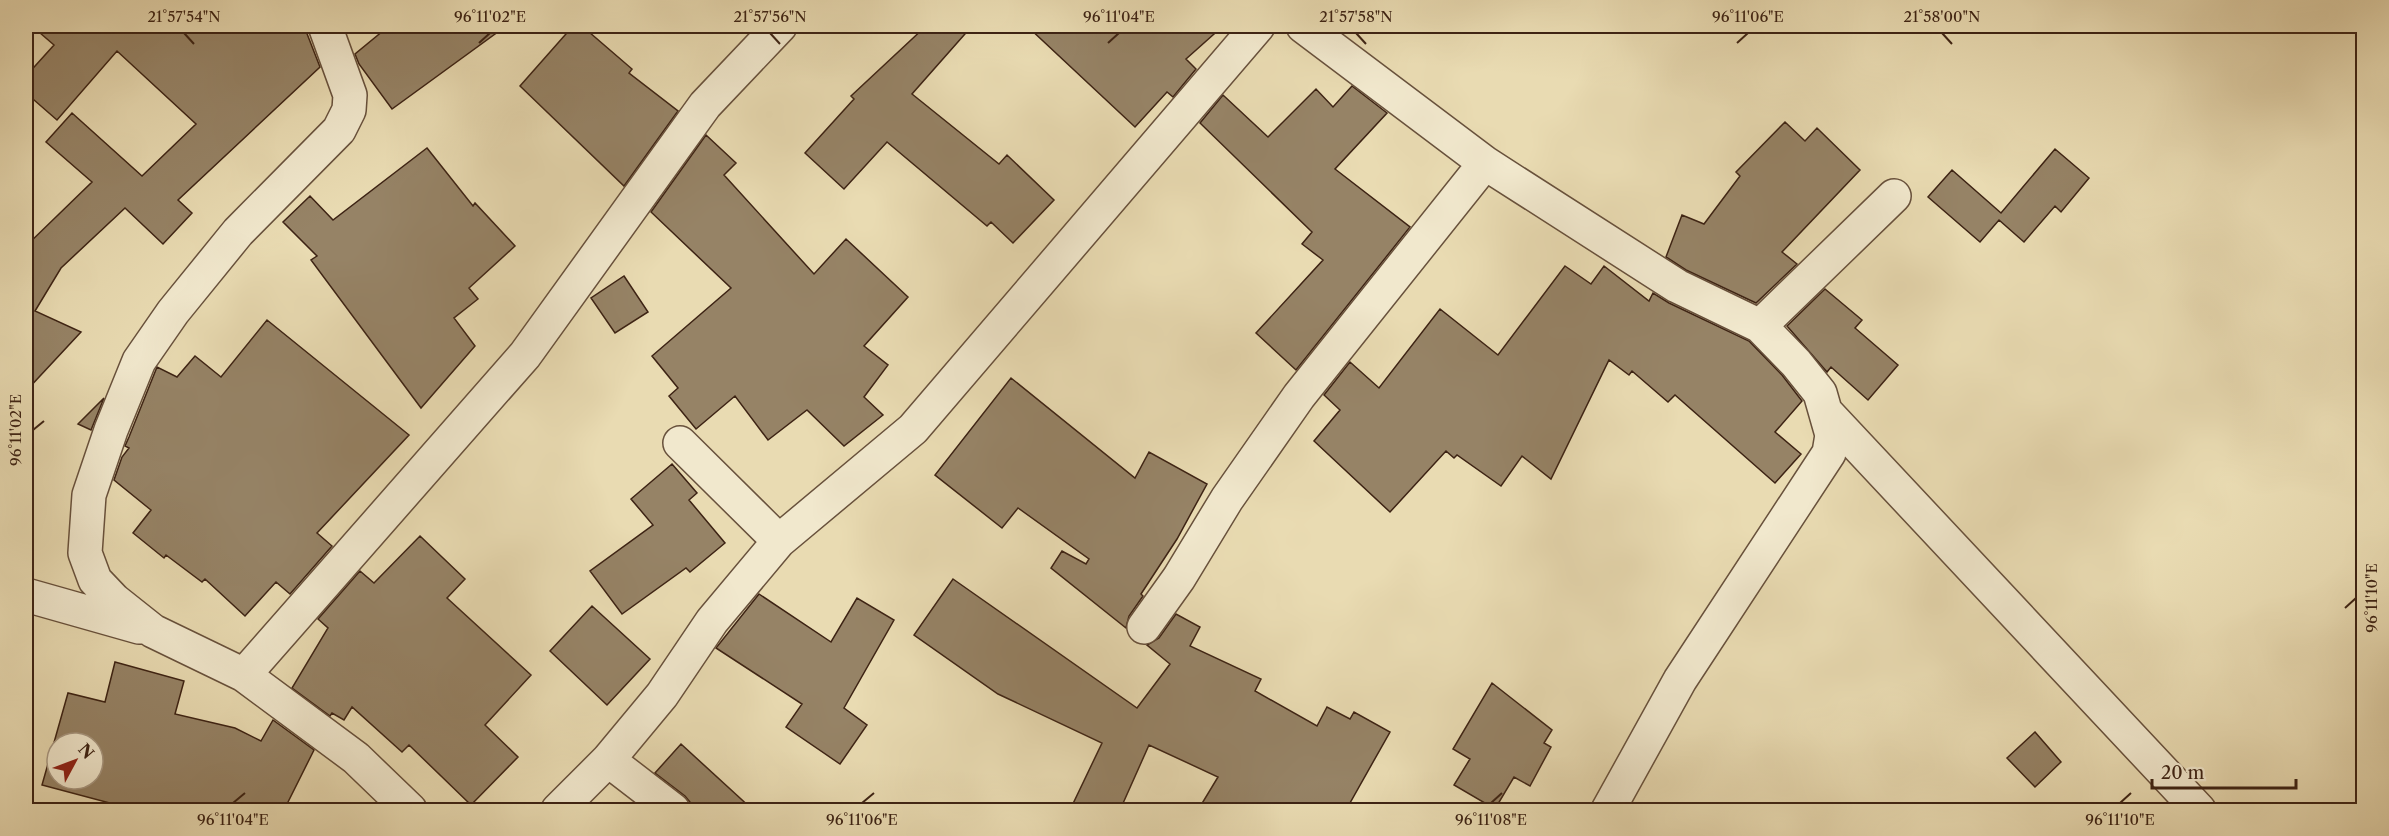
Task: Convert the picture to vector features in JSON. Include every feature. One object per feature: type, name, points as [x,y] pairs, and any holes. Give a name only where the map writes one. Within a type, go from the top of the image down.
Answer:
[{"type":"street","points":[[153,631],[114,600],[95,580],[85,553],[89,495],[111,430],[140,361],[174,312],[238,232],[339,130],[349,110],[350,95],[325,26]]},
{"type":"street","points":[[244,675],[525,355],[705,105],[780,26]]},
{"type":"street","points":[[558,810],[608,760],[662,695],[712,621],[778,541],[913,429],[1258,26]]},
{"type":"street","points":[[1303,26],[1485,163],[1677,286],[1760,326],[1820,393],[1832,435],[1828,453],[1680,680],[1608,810]]},
{"type":"street","points":[[1143,627],[1179,578],[1227,499],[1299,396],[1485,163]]},
{"type":"street","points":[[1760,326],[1894,196]]},
{"type":"street","points":[[1826,412],[2199,810]]},
{"type":"street","points":[[680,443],[778,541]]},
{"type":"street","points":[[26,595],[153,631],[244,675],[356,758],[410,810]]},
{"type":"street","points":[[608,760],[673,810]]},
{"type":"building","points":[[32,26],[304,26],[320,67],[178,200],[192,213],[163,244],[125,208],[61,268],[35,311],[81,332],[26,391],[26,246],[92,182],[46,142],[72,113],[142,176],[196,124],[117,51],[57,120],[26,93],[26,76],[54,45]]},
{"type":"building","points":[[389,26],[506,26],[392,109],[359,64],[355,54]]},
{"type":"building","points":[[573,26],[582,26],[632,69],[629,73],[678,111],[624,186],[520,86]]},
{"type":"building","points":[[926,26],[972,26],[912,94],[999,164],[1007,155],[1054,200],[1013,243],[991,222],[987,226],[887,142],[844,189],[805,153],[854,99],[851,96]]},
{"type":"building","points":[[1027,26],[1223,26],[1186,59],[1196,69],[1173,97],[1167,92],[1135,127]]},
{"type":"building","points":[[1352,86],[1387,113],[1335,169],[1410,227],[1296,370],[1256,333],[1323,260],[1302,244],[1312,232],[1200,123],[1223,95],[1268,137],[1316,89],[1333,107]]},
{"type":"building","points":[[1785,122],[1805,141],[1817,128],[1860,170],[1782,252],[1797,264],[1756,303],[1686,270],[1666,257],[1682,215],[1704,224],[1740,176],[1736,172]]},
{"type":"building","points":[[706,135],[736,163],[724,175],[814,274],[846,239],[908,297],[864,346],[888,365],[864,397],[883,415],[844,446],[807,410],[768,440],[735,396],[696,429],[669,396],[678,388],[652,356],[731,288],[651,212]]},
{"type":"building","points":[[427,148],[473,206],[475,203],[515,246],[469,288],[478,299],[454,318],[475,346],[421,408],[311,260],[317,256],[283,222],[310,196],[333,220]]},
{"type":"building","points":[[2055,149],[2089,178],[2061,212],[2055,206],[2024,242],[1999,220],[1980,242],[1928,197],[1952,170],[2001,213]]},
{"type":"building","points":[[1565,266],[1591,284],[1604,266],[1649,301],[1653,293],[1749,341],[1782,375],[1802,401],[1775,432],[1801,454],[1775,483],[1675,395],[1668,402],[1632,371],[1629,375],[1609,360],[1551,479],[1522,456],[1501,486],[1457,455],[1454,458],[1446,451],[1390,512],[1314,441],[1340,410],[1324,395],[1350,362],[1379,388],[1440,309],[1498,355]]},
{"type":"building","points":[[624,276],[648,312],[615,333],[591,298]]},
{"type":"building","points":[[1825,289],[1862,320],[1855,328],[1898,365],[1868,400],[1831,367],[1827,372],[1787,326]]},
{"type":"building","points":[[267,320],[409,435],[317,533],[332,546],[290,594],[276,582],[245,616],[205,579],[202,582],[166,555],[164,558],[133,533],[151,510],[114,480],[122,457],[129,448],[125,446],[157,367],[177,377],[195,356],[221,377]]},
{"type":"building","points":[[1011,378],[1135,478],[1149,452],[1207,484],[1177,539],[1141,594],[1143,596],[1129,616],[1126,628],[1051,568],[1062,551],[1086,564],[1089,559],[1018,508],[1002,528],[935,475]]},
{"type":"building","points":[[104,398],[91,430],[78,424]]},
{"type":"building","points":[[672,464],[697,493],[689,500],[725,543],[690,572],[686,568],[622,614],[590,571],[653,525],[631,499]]},
{"type":"building","points":[[420,536],[465,579],[447,598],[531,675],[485,725],[518,757],[471,805],[409,745],[402,752],[352,707],[344,720],[332,713],[330,716],[292,688],[328,628],[318,619],[360,571],[374,583]]},
{"type":"building","points":[[953,579],[1137,708],[1170,664],[1147,645],[1159,638],[1176,614],[1200,627],[1190,646],[1261,679],[1255,691],[1317,726],[1327,707],[1350,719],[1354,712],[1390,732],[1346,810],[1198,810],[1218,777],[1149,745],[1120,810],[1070,810],[1102,743],[998,694],[914,635]]},
{"type":"building","points":[[759,594],[831,642],[857,598],[894,620],[844,708],[867,725],[840,764],[786,727],[802,704],[716,648]]},
{"type":"building","points":[[592,606],[650,659],[607,705],[550,651]]},
{"type":"building","points":[[115,662],[184,681],[175,714],[235,728],[261,741],[273,720],[314,750],[284,810],[136,810],[65,791],[105,791],[105,731],[57,731],[68,693],[105,702]]},
{"type":"building","points":[[1492,683],[1552,730],[1544,743],[1551,747],[1530,786],[1514,777],[1495,809],[1454,785],[1470,759],[1453,749]]},
{"type":"building","points":[[2035,732],[2061,762],[2035,787],[2007,758]]},
{"type":"building","points":[[681,744],[753,810],[691,810],[690,802],[685,796],[655,773]]}]
